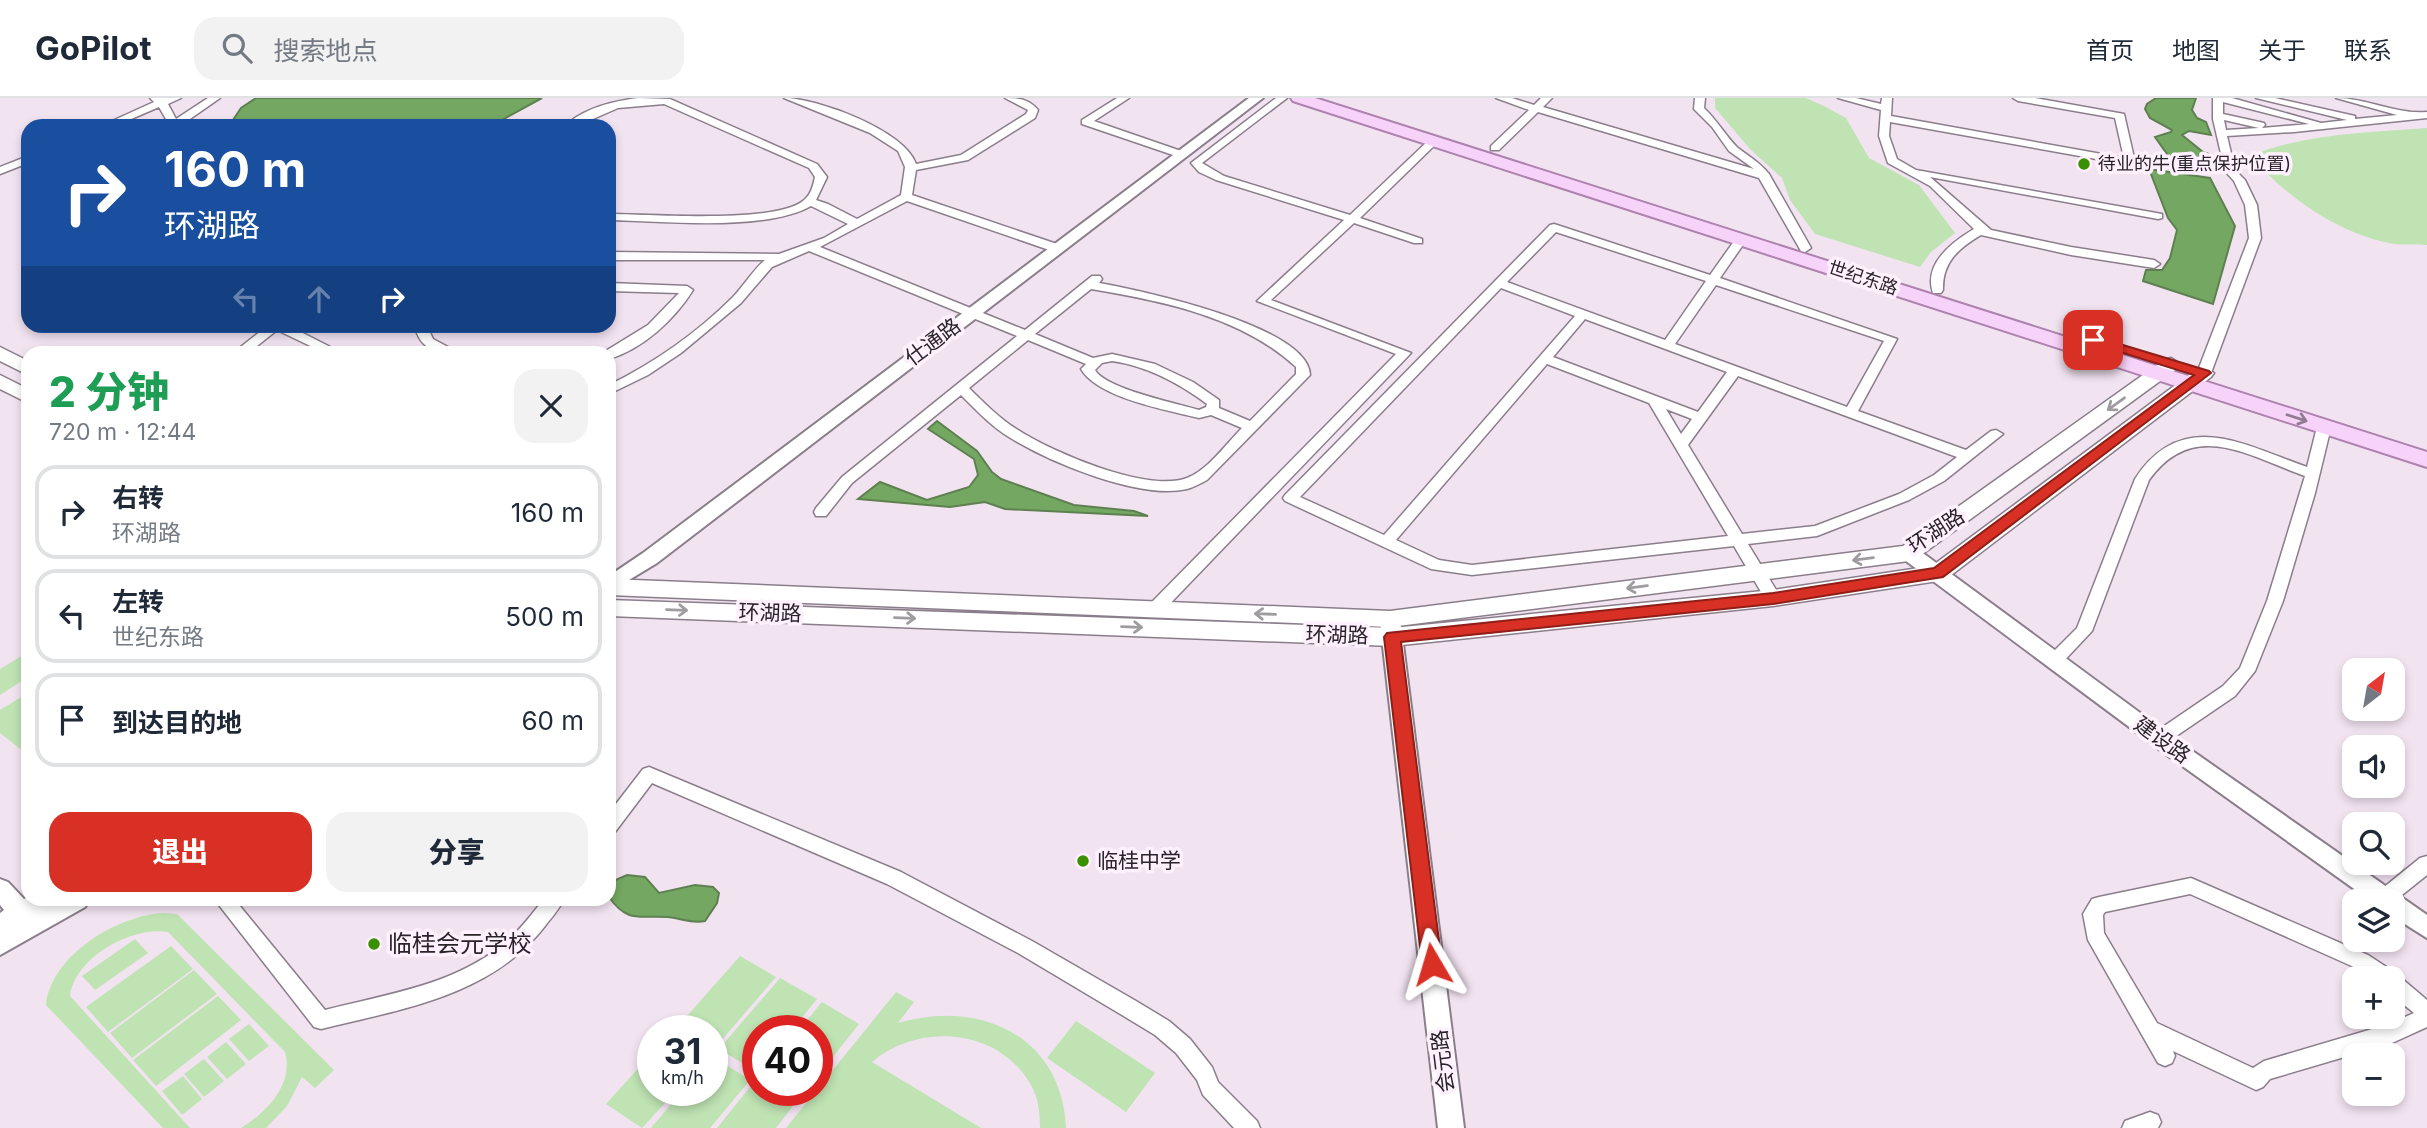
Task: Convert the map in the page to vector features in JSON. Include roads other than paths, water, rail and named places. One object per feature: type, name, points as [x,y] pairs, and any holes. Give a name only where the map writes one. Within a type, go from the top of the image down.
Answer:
[{"type":"main road","name":"世纪东路","points":[[1298,98],[1741,239],[2165,369],[2427,444]]},
{"type":"main road","name":"世纪东路","points":[[1334,98],[1937,290],[2165,369]]},
{"type":"main road","points":[[0,353],[21,365]]},
{"type":"main road","name":"环湖路","points":[[616,586],[1155,609],[1391,628],[1758,572],[1909,553],[2165,369]]},
{"type":"main road","name":"世纪东路","points":[[2198,378],[2324,427],[2427,460]]},
{"type":"main road","name":"环湖路","points":[[616,608],[1391,628],[1773,598],[1938,573],[2198,378]]},
{"type":"main road","points":[[0,381],[21,393]]},
{"type":"street","points":[[120,119],[159,100],[176,98]]},
{"type":"street","points":[[184,119],[215,98]]},
{"type":"street","points":[[789,98],[884,136],[908,157],[911,168],[906,197]]},
{"type":"street","points":[[911,168],[964,158],[1031,116],[1031,107],[1010,98]]},
{"type":"street","points":[[1124,98],[1086,122],[1177,153]]},
{"type":"street","name":"仕通路","points":[[616,567],[649,546],[968,311],[1246,98]]},
{"type":"street","name":"仕通路","points":[[1177,153],[1257,98]]},
{"type":"street","points":[[1282,98],[1196,163],[1203,170],[1220,178],[1418,241]]},
{"type":"street","points":[[1501,98],[1765,176]]},
{"type":"street","points":[[1495,148],[1547,98]]},
{"type":"street","points":[[1700,98],[1699,109],[1716,125],[1733,149],[1757,165],[1765,176],[1805,247]]},
{"type":"street","points":[[1843,98],[2130,162],[2120,111],[2080,103],[2018,98]]},
{"type":"street","points":[[2198,378],[2255,238],[2251,205],[2239,180],[2230,171],[2218,116],[2219,98],[2326,125]]},
{"type":"street","points":[[2262,98],[2369,122]]},
{"type":"street","points":[[2341,98],[2422,116]]},
{"type":"street","points":[[582,119],[593,112],[626,102],[655,99],[680,106],[813,166],[821,177],[809,202],[792,210],[768,214],[616,217]]},
{"type":"street","points":[[159,100],[171,119]]},
{"type":"street","points":[[1886,108],[1884,136],[1888,156],[1892,161],[1934,184],[1981,230],[2060,249],[2154,264]]},
{"type":"street","points":[[2218,116],[2278,130]]},
{"type":"street","points":[[2223,133],[2422,116]]},
{"type":"street","points":[[1155,609],[1405,353],[1263,301],[1433,142]]},
{"type":"street","points":[[0,172],[21,162]]},
{"type":"street","points":[[1908,170],[2158,216]]},
{"type":"street","points":[[616,386],[640,373],[704,328],[738,298],[765,265],[857,224],[906,197],[1053,247]]},
{"type":"street","points":[[809,202],[824,206],[857,224]]},
{"type":"street","points":[[1850,413],[1891,339],[1554,227],[1290,498],[1436,565],[1472,570],[1817,531],[1863,515],[1939,478],[1996,434]]},
{"type":"street","points":[[1937,290],[1935,279],[1949,253],[1962,240],[1981,230]]},
{"type":"street","points":[[1668,345],[1741,239]]},
{"type":"street","points":[[808,247],[1092,362]]},
{"type":"street","points":[[616,256],[779,257]]},
{"type":"street","points":[[821,512],[846,480],[1094,281],[1212,314],[1256,334],[1301,363],[1304,369],[1300,380],[1195,482],[1179,486],[1133,481],[1098,471],[1038,447],[1006,429],[961,388]]},
{"type":"street","points":[[1497,283],[1969,456]]},
{"type":"street","points":[[616,288],[687,290],[680,303],[665,319],[616,350]]},
{"type":"street","name":"仕通路","points":[[616,581],[968,311]]},
{"type":"street","points":[[1386,541],[1583,314]]},
{"type":"street","points":[[249,346],[265,333]]},
{"type":"street","points":[[294,333],[321,346]]},
{"type":"street","points":[[423,333],[429,344],[434,346]]},
{"type":"street","points":[[1212,410],[1215,405],[1212,400],[1152,368],[1116,356],[1101,357],[1092,362],[1088,369],[1093,378],[1124,393],[1199,414],[1212,410],[1252,427]]},
{"type":"street","points":[[1544,358],[1701,418]]},
{"type":"street","points":[[1681,444],[1735,371]]},
{"type":"street","points":[[1653,399],[1773,598]]},
{"type":"street","points":[[2160,738],[2229,691],[2247,671],[2275,601],[2313,474],[2324,427]]},
{"type":"street","points":[[2055,660],[2084,631],[2143,479],[2152,464],[2175,449],[2199,439],[2208,439],[2313,474]]},
{"type":"street","name":"建设路","points":[[1909,553],[2160,738],[2372,889]]},
{"type":"street","name":"会元路","points":[[1391,628],[1451,1128]]},
{"type":"street","points":[[616,818],[649,774],[894,878],[1025,947],[1162,1028],[1199,1065],[1210,1088],[1249,1128]]},
{"type":"street","points":[[2401,889],[2427,864]]},
{"type":"street","points":[[2165,1056],[2095,934],[2092,914],[2099,905],[2191,886],[2368,966]]},
{"type":"street","points":[[0,889],[27,919]]},
{"type":"street","points":[[0,944],[38,906]]},
{"type":"street","points":[[0,925],[27,919],[61,906]]},
{"type":"street","points":[[229,906],[321,1020],[426,993],[488,967],[513,948],[549,906]]},
{"type":"street","name":"建设路","points":[[2405,912],[2427,928]]},
{"type":"street","points":[[2149,1030],[2256,1080],[2264,1070],[2392,1033],[2427,1015],[2405,995]]},
{"type":"place","name":"待业的牛(重点保护位置)","points":[[2084,164]]},
{"type":"place","name":"临桂中学","points":[[1083,861]]},
{"type":"place","name":"临桂会元学校","points":[[374,944]]}]
